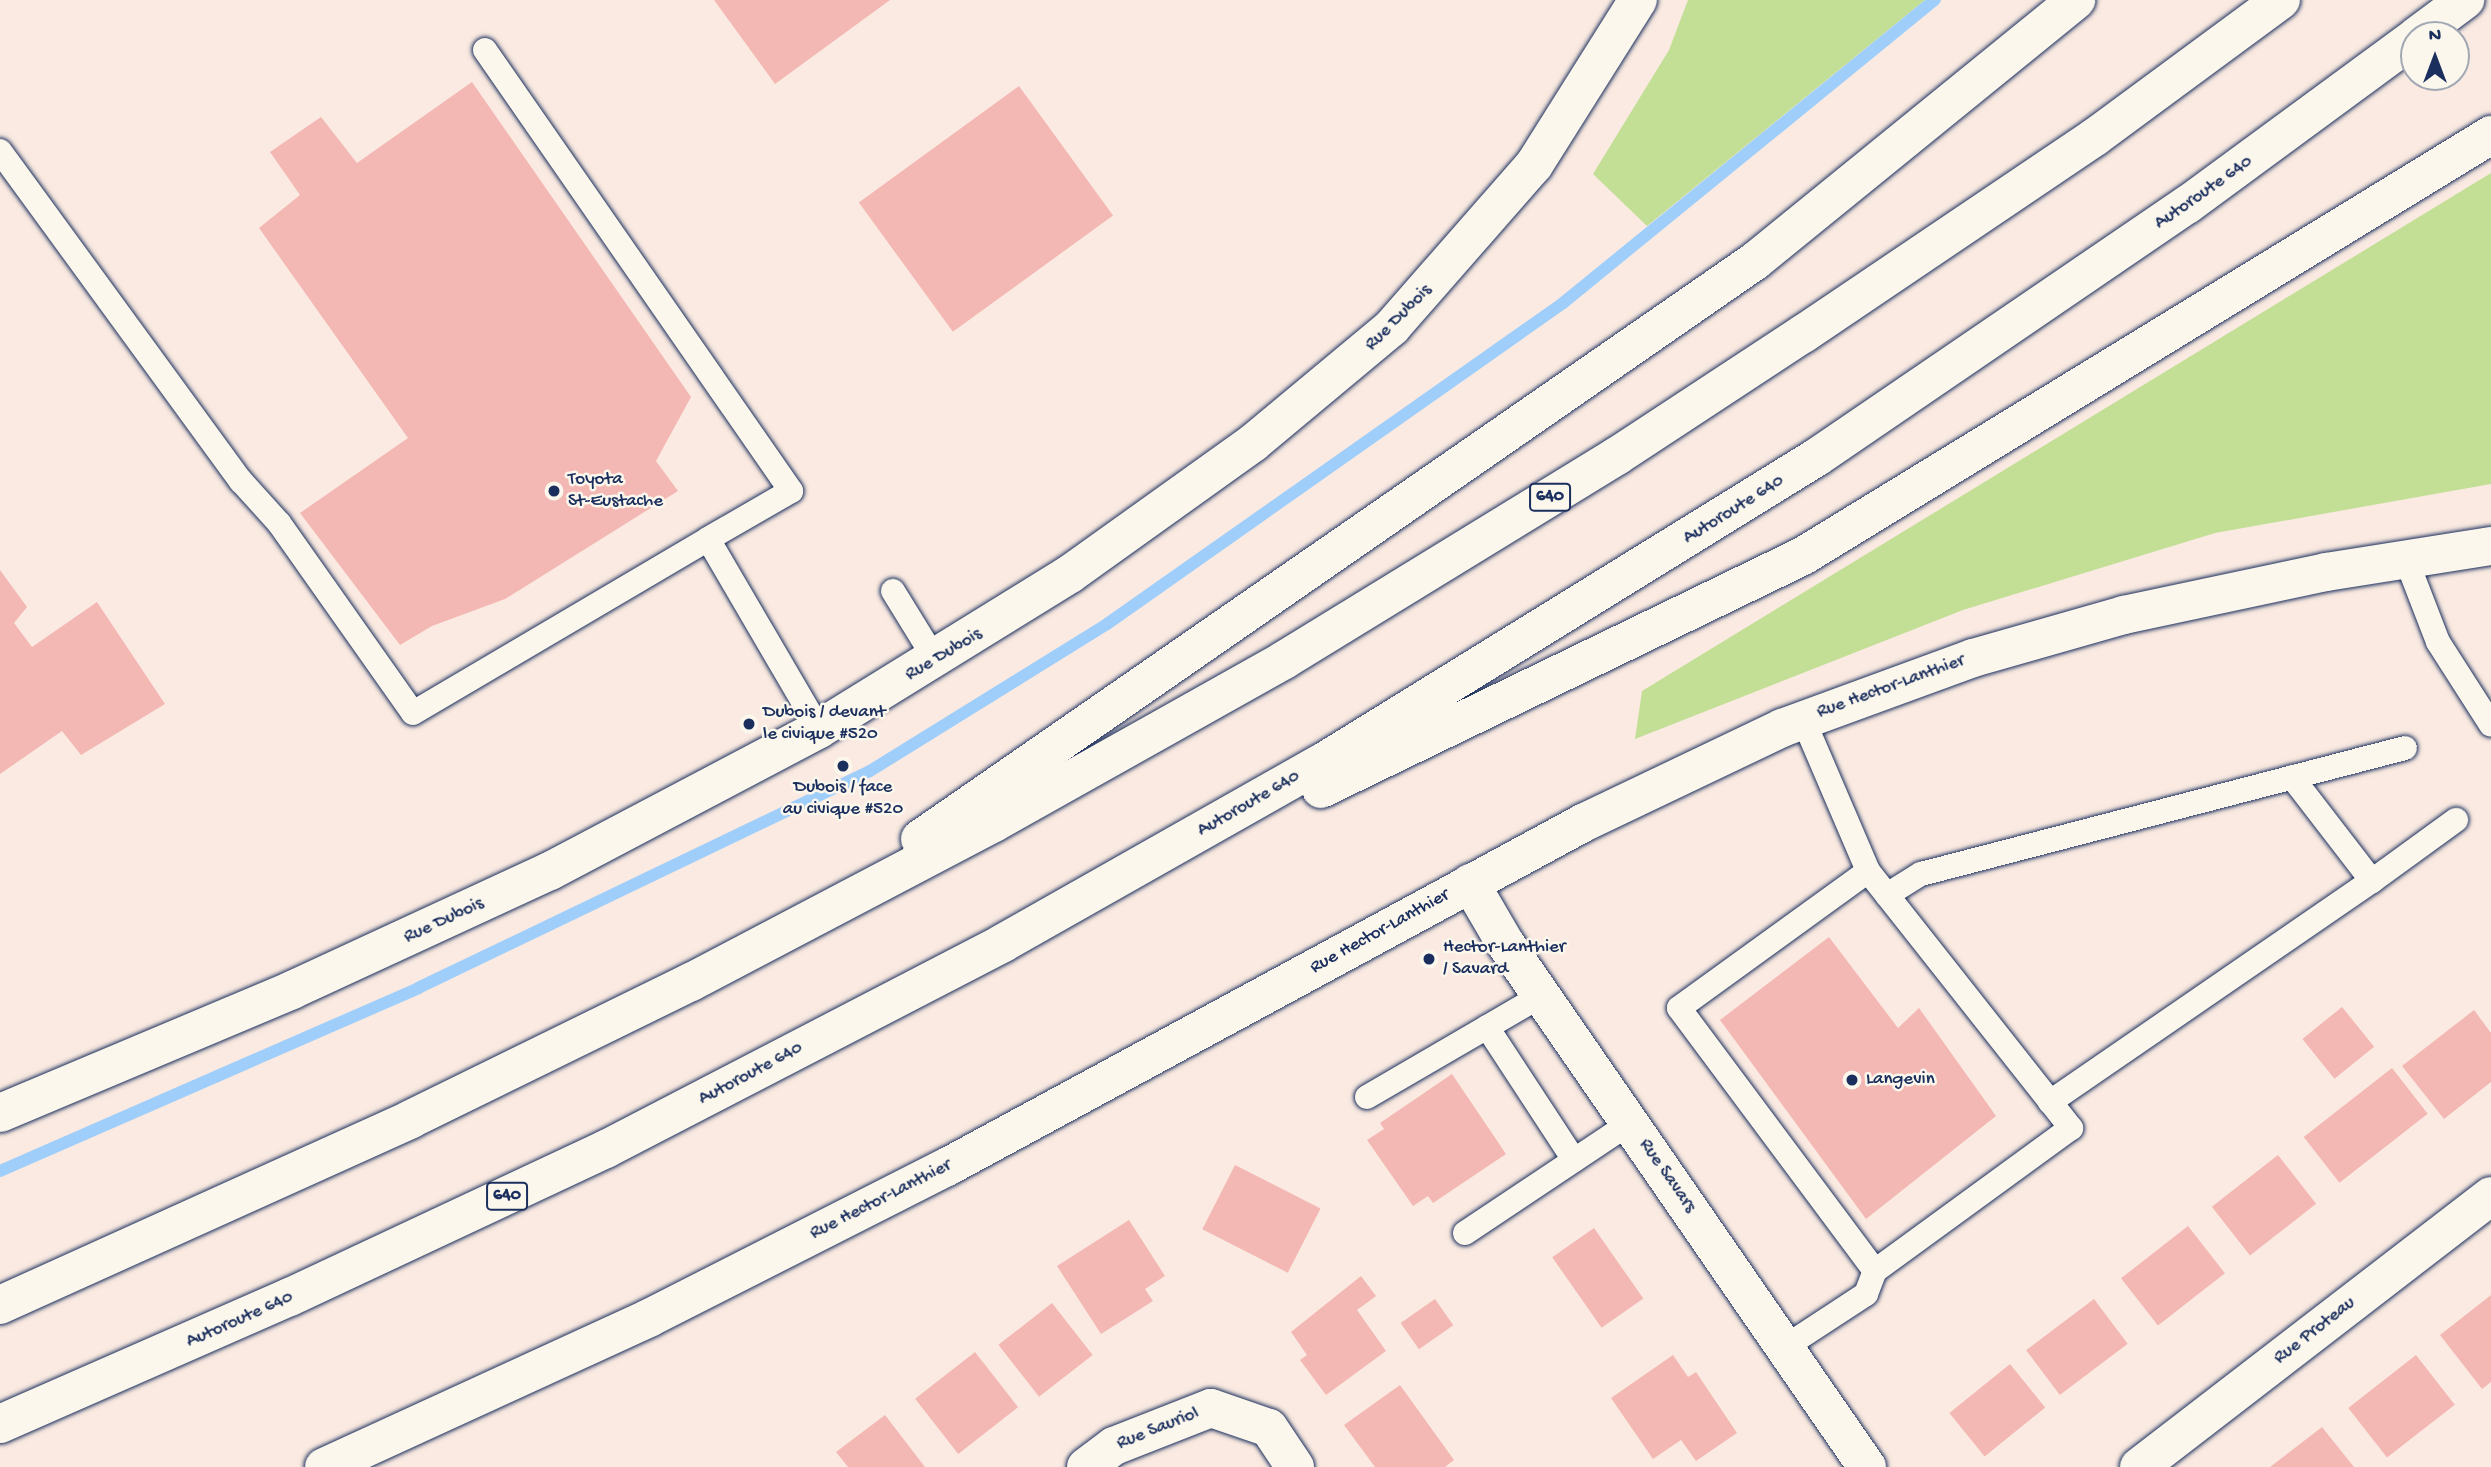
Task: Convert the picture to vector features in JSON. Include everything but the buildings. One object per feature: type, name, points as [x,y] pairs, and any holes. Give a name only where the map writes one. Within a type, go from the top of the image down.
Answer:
[{"type":"main road","name":"Rue Dubois","points":[[0,1113],[422,932],[819,729],[936,661],[1212,475],[1384,334],[1535,165],[1639,0]]},
{"type":"main road","points":[[781,937],[1755,261],[2076,0]]},
{"type":"main road","name":"640","points":[[0,1305],[411,1119],[781,937],[1284,660],[1616,456],[2095,137],[2281,0]]},
{"type":"main road","name":"Autoroute 640","points":[[2436,21],[2465,0]]},
{"type":"main road","name":"Autoroute 640","points":[[0,1424],[536,1182],[1003,943],[1320,764],[1716,522],[2106,261],[2400,48]]},
{"type":"main road","points":[[1003,943],[1803,556],[2491,135]]},
{"type":"main road","name":"Rue Hector-Lanthier","points":[[324,1467],[649,1318],[947,1167],[1470,883],[1685,771],[1803,719],[1962,662],[2124,615],[2406,559],[2491,546]]},
{"type":"main road","name":"Rue Savars","points":[[1470,883],[1542,995],[1867,1467]]},
{"type":"main road","name":"Rue Proteau","points":[[2139,1467],[2491,1196]]},
{"type":"main road","name":"Rue Sauriol","points":[[1086,1467],[1114,1446],[1211,1408],[1269,1428],[1295,1467]]},
{"type":"lane","points":[[0,151],[241,481],[279,523],[413,713],[791,491],[485,50]]},
{"type":"lane","points":[[708,539],[819,729]]},
{"type":"lane","points":[[2406,559],[2438,642],[2491,725]]},
{"type":"lane","points":[[893,591],[936,661]]},
{"type":"lane","points":[[1785,1347],[1866,1294],[1875,1271],[2071,1128],[1868,871],[1851,842],[1803,719]]},
{"type":"lane","points":[[1887,895],[1921,874],[2405,748]]},
{"type":"lane","points":[[2292,778],[2372,881]]},
{"type":"lane","points":[[2050,1102],[2456,821]]},
{"type":"lane","points":[[1868,871],[1679,1008],[1875,1271]]},
{"type":"lane","points":[[1367,1097],[1542,995]]},
{"type":"lane","points":[[1487,1027],[1574,1160]]},
{"type":"lane","points":[[1465,1233],[1630,1123]]},
{"type":"green space","points":[[1688,0],[1925,0],[1647,226],[1593,174],[1669,50]]},
{"type":"green space","points":[[2491,173],[2491,484],[2215,533],[1963,610],[1635,739],[1642,691]]},
{"type":"waterway","points":[[0,1171],[418,988],[870,771],[1107,624],[1563,303],[1935,0]]},
{"type":"place","name":"Toyota St-Eustache","points":[[554,491]]},
{"type":"place","name":"Dubois / devant le civique #520","points":[[749,724]]},
{"type":"place","name":"Dubois / face au civique #520","points":[[843,766]]},
{"type":"place","name":"Hector-Lanthier / Savard","points":[[1429,959]]},
{"type":"place","name":"Langevin","points":[[1852,1080]]}]
